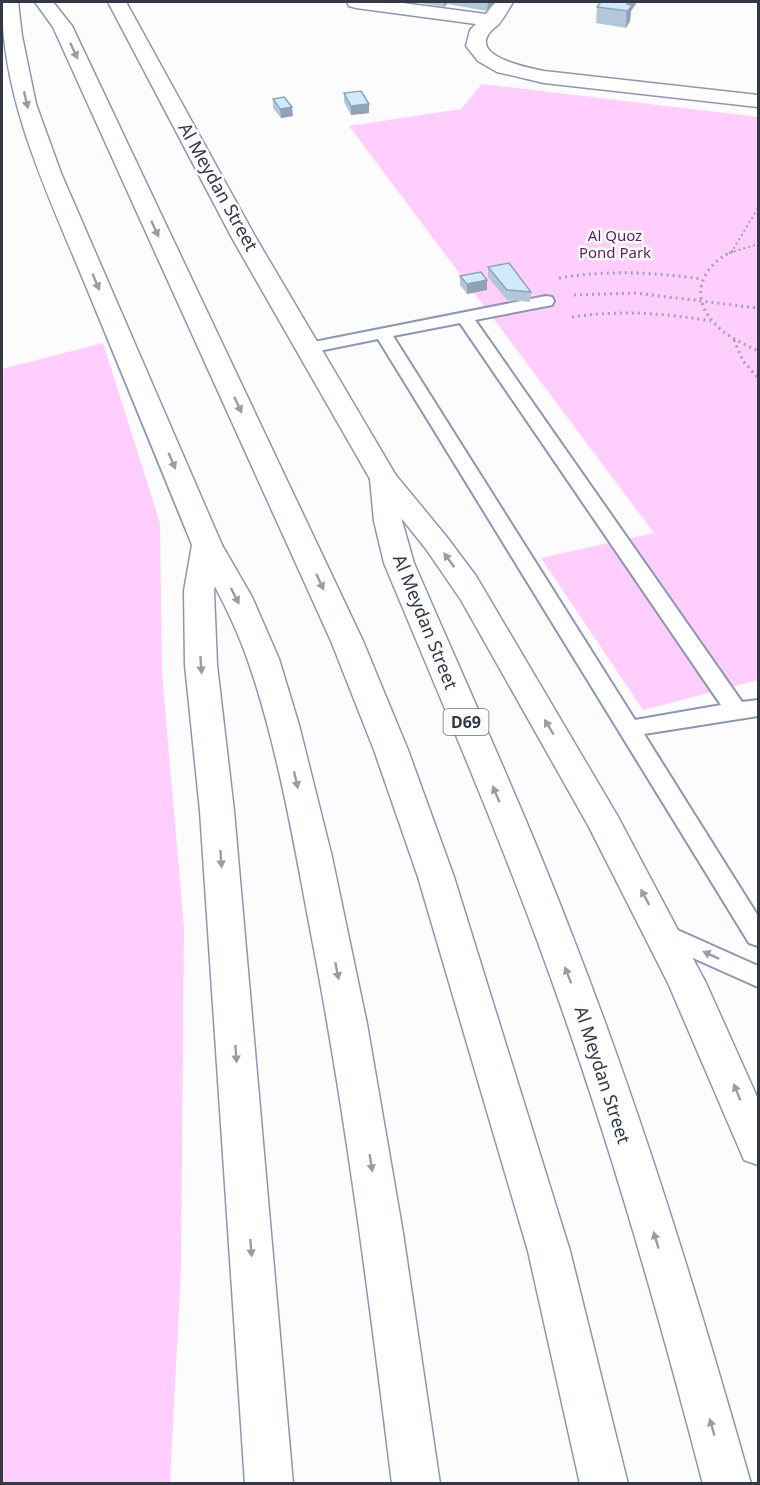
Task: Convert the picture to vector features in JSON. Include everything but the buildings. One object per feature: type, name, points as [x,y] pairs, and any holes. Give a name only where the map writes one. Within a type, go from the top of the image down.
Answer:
[{"type":"main road","points":[[9,2],[12,36],[26,104],[50,173],[207,544],[237,597],[263,659],[283,725],[314,857],[348,1024],[378,1210],[416,1484]]},
{"type":"main road","points":[[44,2],[62,26],[274,481],[347,641],[391,750],[443,900],[549,1251],[604,1484]]},
{"type":"main road","name":"Al Meydan Street","points":[[117,2],[244,238],[384,479],[388,521],[399,563],[518,845],[579,1005],[645,1203],[727,1484]]},
{"type":"main road","points":[[356,2],[491,21]]},
{"type":"main road","points":[[504,2],[491,21],[480,30],[476,46],[485,57],[514,71],[759,101]]},
{"type":"main road","points":[[384,479],[434,540],[465,583],[595,804],[664,934],[734,1083],[759,1147]]},
{"type":"main road","points":[[207,544],[199,591],[201,665],[217,811],[269,1484]]},
{"type":"lane","points":[[309,348],[546,302]]},
{"type":"lane","points":[[464,318],[736,710]]},
{"type":"lane","points":[[383,334],[759,936]]},
{"type":"lane","points":[[630,729],[759,708]]},
{"type":"lane","points":[[664,934],[759,977]]},
{"type":"path","points":[[731,253],[759,208]]},
{"type":"path","points":[[759,244],[731,253],[712,264],[701,279],[699,300],[711,321],[733,339],[759,351]]},
{"type":"path","points":[[551,279],[587,273],[624,272],[663,273],[701,279]]},
{"type":"path","points":[[546,302],[574,295],[605,293],[657,295],[759,308]]},
{"type":"path","points":[[567,317],[617,312],[648,313],[711,321]]},
{"type":"path","points":[[733,339],[738,355],[747,368],[759,378]]},
{"type":"green space","name":"Al Quoz Pond Park","points":[[482,84],[758,117],[758,680],[643,710],[541,558],[654,533],[349,126],[461,109]]},
{"type":"green space","points":[[103,343],[160,523],[162,674],[184,927],[181,1268],[170,1483],[2,1483],[2,369]]}]
